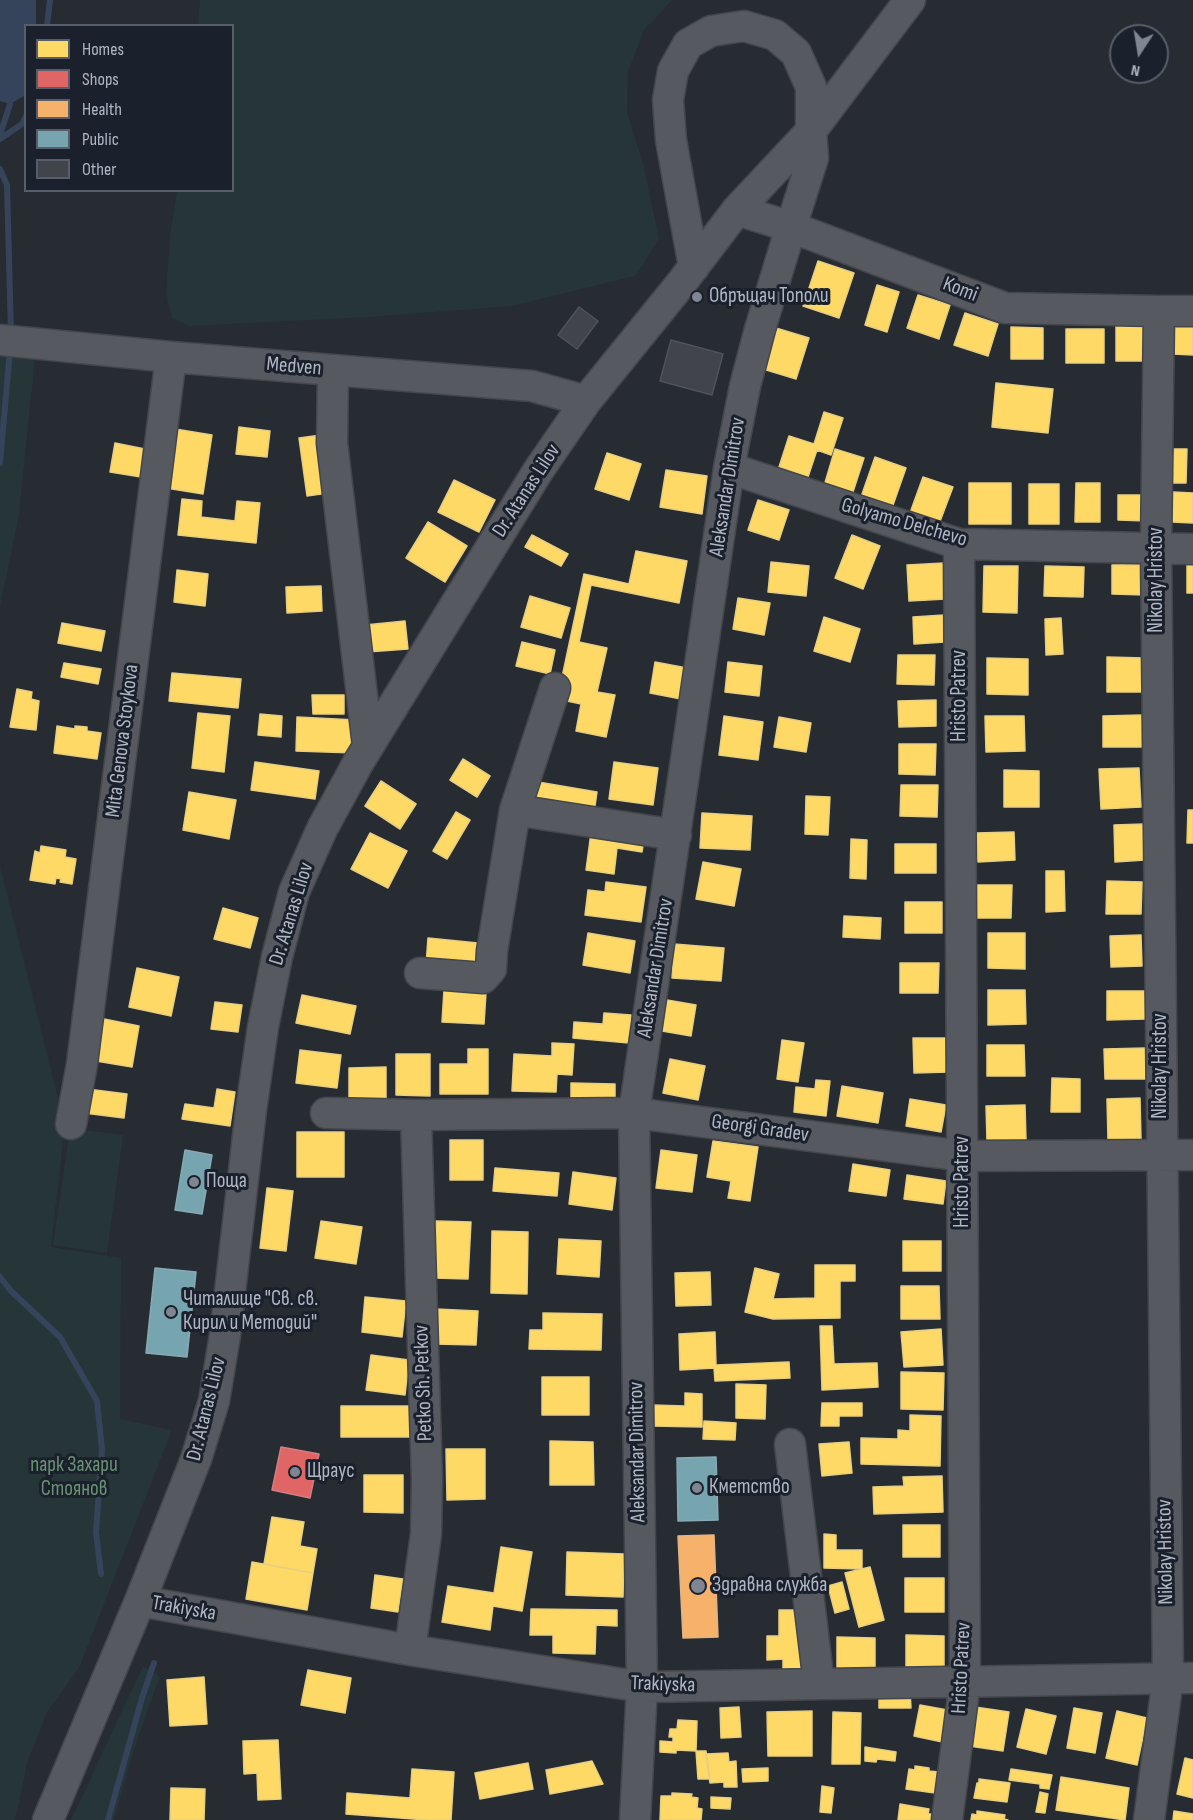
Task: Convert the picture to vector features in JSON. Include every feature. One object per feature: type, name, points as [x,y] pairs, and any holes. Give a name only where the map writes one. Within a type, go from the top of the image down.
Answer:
[{"type":"street","name":"Dr. Atanas Lilov","points":[[48,1820],[140,1601],[196,1459],[214,1401],[225,1335],[263,1027],[277,957],[294,892],[322,829],[368,746],[538,471],[586,400],[694,267],[737,210],[810,131],[910,0]]},
{"type":"street","name":"Aleksandar Dimitrov","points":[[635,1820],[642,1687],[634,1113],[729,468],[751,363],[813,158],[810,131],[811,87],[796,53],[775,35],[744,26],[711,31],[688,44],[673,71],[668,100],[671,140],[694,267]]},
{"type":"street","name":"Komi","points":[[737,210],[791,227],[1005,308],[1193,311]]},
{"type":"street","name":"Nikolay Hristov","points":[[1149,1820],[1180,1678],[1161,1155],[1156,549],[1159,311]]},
{"type":"street","name":"Medven","points":[[0,340],[171,357],[532,386],[586,400]]},
{"type":"street","name":"Mita Genova Stoykova","points":[[71,1124],[82,1064],[171,357]]},
{"type":"street","points":[[333,370],[332,443],[368,746]]},
{"type":"street","name":"Golyamo Delchevo","points":[[729,468],[959,544],[1193,549]]},
{"type":"street","name":"Hristo Patrev","points":[[947,1820],[965,1682],[959,544]]},
{"type":"street","points":[[420,973],[483,978],[491,969],[515,810],[555,688]]},
{"type":"street","points":[[515,810],[676,835]]},
{"type":"street","name":"Georgi Gradev","points":[[326,1113],[417,1115],[634,1113],[963,1156],[1193,1155]]},
{"type":"street","name":"Petko Sh. Petkov","points":[[410,1650],[426,1534],[427,1481],[417,1115]]},
{"type":"street","points":[[790,1443],[819,1684]]},
{"type":"street","name":"Trakiyska","points":[[140,1601],[410,1650],[642,1687],[1180,1678]]},
{"type":"green space","points":[[200,0],[672,0],[644,30],[628,72],[627,112],[643,163],[659,239],[635,276],[512,306],[369,317],[189,326],[172,318],[166,294],[170,235],[177,192],[234,192],[234,24],[198,24]]},
{"type":"green space","points":[[0,354],[35,358],[19,515],[0,607]]},
{"type":"green space","name":"парк Захари Стоянов","points":[[0,866],[65,1126],[51,1247],[121,1258],[120,1419],[172,1430],[79,1668],[47,1712],[27,1763],[14,1820],[0,1820]]},
{"type":"green space","points":[[70,1128],[123,1135],[107,1253],[53,1245]]},
{"type":"green space","points":[[143,1666],[160,1676],[134,1749],[114,1820],[71,1820]]},
{"type":"water","points":[[0,0],[36,0],[36,24],[24,24],[24,96],[10,104],[0,101]]},
{"type":"building: Homes","points":[[818,261],[854,273],[839,318],[803,306]]},
{"type":"building: Homes","points":[[877,285],[899,292],[887,332],[865,325]]},
{"type":"building: Homes","points":[[918,295],[950,305],[939,339],[907,328]]},
{"type":"building: Homes","points":[[965,313],[998,324],[988,356],[954,345]]},
{"type":"building: Homes","points":[[1174,323],[1193,323],[1193,355],[1173,354]]},
{"type":"building: Homes","points":[[1116,325],[1149,326],[1149,361],[1116,361]]},
{"type":"building: Homes","points":[[1011,327],[1043,328],[1043,359],[1011,359]]},
{"type":"building: Homes","points":[[776,328],[809,338],[796,379],[763,369]]},
{"type":"building: Homes","points":[[1066,329],[1104,329],[1104,363],[1066,363]]},
{"type":"building: Homes","points":[[996,383],[1053,389],[1048,433],[992,427]]},
{"type":"building: Homes","points":[[824,412],[843,418],[831,455],[817,450],[808,477],[779,467],[789,436],[814,444]]},
{"type":"building: Homes","points":[[239,427],[270,431],[267,457],[236,454]]},
{"type":"building: Homes","points":[[175,429],[212,435],[203,494],[166,488]]},
{"type":"building: Homes","points":[[321,435],[328,493],[307,496],[299,438]]},
{"type":"building: Homes","points":[[115,443],[145,449],[141,477],[110,472]]},
{"type":"building: Homes","points":[[835,449],[864,458],[852,495],[824,486]]},
{"type":"building: Homes","points":[[1174,449],[1187,449],[1186,483],[1173,483]]},
{"type":"building: Homes","points":[[607,453],[641,464],[629,500],[595,489]]},
{"type":"building: Homes","points":[[875,457],[906,468],[892,508],[861,497]]},
{"type":"building: Homes","points":[[666,470],[707,476],[702,514],[660,507]]},
{"type":"building: Homes","points":[[923,477],[953,487],[939,524],[910,513]]},
{"type":"building: Homes","points":[[454,480],[495,500],[479,532],[438,512]]},
{"type":"building: Homes","points":[[969,483],[1011,483],[1011,524],[969,524]]},
{"type":"building: Homes","points":[[1076,483],[1100,483],[1100,522],[1075,522]]},
{"type":"building: Homes","points":[[1029,484],[1059,484],[1059,524],[1029,524]]},
{"type":"building: Homes","points":[[1173,492],[1193,493],[1193,523],[1172,522]]},
{"type":"building: Homes","points":[[1118,495],[1148,495],[1147,521],[1118,520]]},
{"type":"building: Homes","points":[[182,499],[202,501],[201,517],[235,521],[237,501],[260,503],[256,543],[178,535]]},
{"type":"building: Homes","points":[[758,500],[789,510],[779,540],[748,530]]},
{"type":"building: Homes","points":[[428,522],[467,546],[445,582],[406,558]]},
{"type":"building: Homes","points":[[532,535],[568,554],[561,566],[525,547]]},
{"type":"building: Homes","points":[[852,535],[880,546],[863,589],[835,578]]},
{"type":"building: Homes","points":[[636,551],[687,561],[679,603],[591,585],[579,642],[607,648],[597,692],[615,695],[606,737],[576,731],[581,704],[567,701],[571,684],[561,682],[584,574],[629,584]]},
{"type":"building: Homes","points":[[771,562],[809,566],[806,596],[768,592]]},
{"type":"building: Homes","points":[[944,563],[946,599],[909,601],[907,565]]},
{"type":"building: Homes","points":[[1187,563],[1193,563],[1193,593],[1187,593]]},
{"type":"building: Homes","points":[[1112,565],[1145,565],[1145,595],[1112,594]]},
{"type":"building: Homes","points":[[984,566],[1018,566],[1017,613],[983,612]]},
{"type":"building: Homes","points":[[1045,566],[1084,567],[1083,597],[1044,596]]},
{"type":"building: Homes","points":[[177,570],[208,574],[205,606],[174,602]]},
{"type":"building: Homes","points":[[321,586],[322,611],[287,613],[286,587]]},
{"type":"building: Homes","points":[[530,596],[570,608],[561,638],[521,627]]},
{"type":"building: Homes","points":[[738,598],[770,603],[764,635],[733,629]]},
{"type":"building: Homes","points":[[944,615],[945,642],[914,644],[913,617]]},
{"type":"building: Homes","points":[[824,617],[860,629],[850,662],[814,651]]},
{"type":"building: Homes","points":[[1061,618],[1063,654],[1046,655],[1045,619]]},
{"type":"building: Homes","points":[[405,621],[408,649],[367,652],[365,625]]},
{"type":"building: Homes","points":[[62,623],[105,631],[101,651],[58,643]]},
{"type":"building: Homes","points":[[522,642],[555,650],[550,674],[516,666]]},
{"type":"building: Homes","points":[[898,655],[935,655],[934,685],[897,684]]},
{"type":"building: Homes","points":[[1107,657],[1145,658],[1145,692],[1107,692]]},
{"type":"building: Homes","points":[[987,658],[1028,659],[1028,695],[987,694]]},
{"type":"building: Homes","points":[[655,662],[687,668],[681,699],[650,693]]},
{"type":"building: Homes","points":[[728,662],[762,666],[759,696],[725,692]]},
{"type":"building: Homes","points":[[64,663],[101,669],[98,684],[61,677]]},
{"type":"building: Homes","points":[[172,673],[241,679],[238,708],[169,701]]},
{"type":"building: Homes","points":[[17,689],[32,692],[31,699],[39,701],[36,730],[10,727]]},
{"type":"building: Homes","points":[[312,695],[344,695],[344,714],[313,714]]},
{"type":"building: Homes","points":[[936,700],[936,726],[899,727],[898,701]]},
{"type":"building: Homes","points":[[198,713],[230,716],[224,772],[192,768]]},
{"type":"building: Homes","points":[[260,714],[282,716],[281,737],[258,735]]},
{"type":"building: Homes","points":[[1142,715],[1142,747],[1103,747],[1103,716]]},
{"type":"building: Homes","points":[[724,716],[763,722],[758,760],[719,755]]},
{"type":"building: Homes","points":[[985,716],[1024,716],[1025,751],[986,752]]},
{"type":"building: Homes","points":[[297,717],[356,720],[355,753],[296,751]]},
{"type":"building: Homes","points":[[779,717],[811,723],[806,752],[774,747]]},
{"type":"building: Homes","points":[[57,726],[75,729],[75,726],[87,727],[87,731],[101,733],[97,759],[54,753]]},
{"type":"building: Homes","points":[[899,744],[936,744],[935,775],[899,774]]},
{"type":"building: Homes","points":[[463,759],[490,776],[477,797],[450,780]]},
{"type":"building: Homes","points":[[255,762],[319,771],[315,799],[251,790]]},
{"type":"building: Homes","points":[[614,762],[658,768],[653,805],[609,799]]},
{"type":"building: Homes","points":[[1139,768],[1141,807],[1101,809],[1099,769]]},
{"type":"building: Homes","points":[[1004,770],[1039,771],[1039,807],[1004,807]]},
{"type":"building: Homes","points":[[381,781],[416,804],[400,829],[365,806]]},
{"type":"building: Homes","points":[[538,782],[597,792],[594,813],[534,803]]},
{"type":"building: Homes","points":[[901,785],[938,785],[937,817],[900,816]]},
{"type":"building: Homes","points":[[189,792],[236,800],[229,839],[183,830]]},
{"type":"building: Homes","points":[[806,796],[830,797],[828,835],[805,834]]},
{"type":"building: Homes","points":[[1188,810],[1193,810],[1193,843],[1187,843]]},
{"type":"building: Homes","points":[[456,812],[470,820],[447,859],[433,851]]},
{"type":"building: Homes","points":[[702,813],[752,816],[750,850],[700,848]]},
{"type":"building: Homes","points":[[1144,824],[1145,860],[1115,862],[1114,825]]},
{"type":"building: Homes","points":[[592,825],[645,833],[642,852],[617,848],[614,874],[586,870]]},
{"type":"building: Homes","points":[[1014,832],[1015,860],[978,862],[976,833]]},
{"type":"building: Homes","points":[[370,833],[407,851],[388,888],[351,869]]},
{"type":"building: Homes","points":[[851,839],[867,840],[866,879],[850,878]]},
{"type":"building: Homes","points":[[895,844],[936,844],[936,873],[895,873]]},
{"type":"building: Homes","points":[[41,846],[66,850],[65,857],[76,859],[72,884],[60,882],[61,879],[56,878],[55,884],[30,880],[35,851],[40,853]]},
{"type":"building: Homes","points":[[703,862],[741,869],[734,906],[696,899]]},
{"type":"building: Homes","points":[[1046,871],[1064,871],[1065,911],[1046,912]]},
{"type":"building: Homes","points":[[1107,881],[1142,882],[1141,914],[1106,914]]},
{"type":"building: Homes","points":[[606,882],[646,887],[641,922],[585,915],[588,890],[605,892]]},
{"type":"building: Homes","points":[[973,885],[1012,885],[1011,918],[973,918]]},
{"type":"building: Homes","points":[[905,902],[942,902],[942,933],[905,933]]},
{"type":"building: Homes","points":[[223,908],[258,918],[250,948],[214,939]]},
{"type":"building: Homes","points":[[844,916],[881,918],[880,939],[843,937]]},
{"type":"building: Homes","points":[[588,933],[635,941],[630,973],[583,965]]},
{"type":"building: Homes","points":[[988,933],[1025,933],[1025,969],[988,968]]},
{"type":"building: Homes","points":[[1141,935],[1142,966],[1111,967],[1110,936]]},
{"type":"building: Homes","points":[[428,938],[488,944],[485,970],[426,965]]},
{"type":"building: Homes","points":[[674,944],[724,948],[721,981],[672,978]]},
{"type":"building: Homes","points":[[900,963],[939,963],[938,993],[900,993]]},
{"type":"building: Homes","points":[[137,968],[179,977],[171,1016],[129,1007]]},
{"type":"building: Homes","points":[[444,990],[486,993],[484,1024],[442,1022]]},
{"type":"building: Homes","points":[[988,990],[1025,990],[1026,1024],[988,1025]]},
{"type":"building: Homes","points":[[1107,991],[1146,991],[1146,1019],[1107,1020]]},
{"type":"building: Homes","points":[[302,995],[356,1006],[350,1034],[296,1023]]},
{"type":"building: Homes","points":[[667,1000],[696,1005],[691,1036],[662,1031]]},
{"type":"building: Homes","points":[[215,1002],[242,1005],[238,1032],[211,1029]]},
{"type":"building: Homes","points":[[604,1013],[631,1015],[629,1043],[573,1038],[574,1022],[603,1024]]},
{"type":"building: Homes","points":[[104,1019],[139,1026],[132,1067],[96,1061]]},
{"type":"building: Homes","points":[[913,1038],[948,1038],[949,1072],[914,1073]]},
{"type":"building: Homes","points":[[782,1040],[804,1043],[798,1082],[777,1079]]},
{"type":"building: Homes","points":[[552,1043],[574,1044],[572,1075],[557,1074],[556,1092],[512,1091],[514,1054],[552,1056]]},
{"type":"building: Homes","points":[[987,1045],[1024,1045],[1025,1076],[987,1076]]},
{"type":"building: Homes","points":[[1146,1048],[1146,1079],[1105,1079],[1104,1049]]},
{"type":"building: Homes","points":[[468,1049],[488,1049],[488,1094],[440,1094],[440,1064],[468,1064]]},
{"type":"building: Homes","points":[[300,1050],[341,1055],[337,1088],[296,1083]]},
{"type":"building: Homes","points":[[396,1054],[430,1054],[430,1096],[396,1095]]},
{"type":"building: Homes","points":[[670,1059],[705,1066],[698,1100],[663,1093]]},
{"type":"building: Homes","points":[[386,1067],[386,1099],[349,1099],[349,1068]]},
{"type":"building: Homes","points":[[1052,1078],[1080,1079],[1080,1112],[1051,1112]]},
{"type":"building: Homes","points":[[816,1080],[830,1081],[826,1116],[794,1112],[796,1087],[815,1089]]},
{"type":"building: Homes","points":[[571,1083],[615,1084],[615,1105],[571,1105]]},
{"type":"building: Homes","points":[[842,1086],[883,1093],[878,1123],[837,1116]]},
{"type":"building: Homes","points":[[87,1089],[127,1094],[124,1118],[84,1113]]},
{"type":"building: Homes","points":[[217,1089],[235,1092],[230,1126],[182,1119],[185,1104],[214,1108]]},
{"type":"building: Homes","points":[[1140,1098],[1141,1139],[1108,1140],[1107,1099]]},
{"type":"building: Homes","points":[[910,1099],[946,1105],[941,1132],[906,1126]]},
{"type":"building: Homes","points":[[1025,1105],[1026,1140],[987,1141],[986,1106]]},
{"type":"building: Homes","points":[[297,1132],[344,1132],[344,1177],[297,1177]]},
{"type":"building: Homes","points":[[450,1140],[483,1140],[483,1180],[450,1180]]},
{"type":"building: Homes","points":[[713,1141],[758,1147],[750,1201],[728,1198],[731,1181],[707,1177]]},
{"type":"building: Homes","points":[[661,1150],[697,1155],[692,1192],[656,1188]]},
{"type":"building: Homes","points":[[853,1164],[890,1170],[886,1196],[849,1191]]},
{"type":"building: Homes","points":[[495,1168],[559,1173],[557,1196],[493,1191]]},
{"type":"building: Homes","points":[[573,1172],[616,1178],[612,1210],[569,1204]]},
{"type":"building: Homes","points":[[907,1175],[946,1181],[943,1204],[904,1199]]},
{"type":"building: Homes","points":[[267,1188],[293,1191],[286,1251],[260,1248]]},
{"type":"building: Homes","points":[[321,1221],[362,1227],[356,1264],[315,1258]]},
{"type":"building: Homes","points":[[436,1221],[471,1222],[468,1279],[434,1278]]},
{"type":"building: Homes","points":[[492,1231],[528,1232],[527,1294],[491,1293]]},
{"type":"building: Homes","points":[[559,1239],[601,1241],[599,1277],[557,1274]]},
{"type":"building: Homes","points":[[903,1241],[941,1241],[941,1271],[903,1271]]},
{"type":"building: Homes","points":[[815,1265],[855,1265],[855,1281],[840,1281],[840,1318],[773,1319],[745,1312],[755,1268],[779,1274],[773,1299],[815,1298]]},
{"type":"building: Homes","points":[[710,1272],[711,1305],[676,1306],[675,1273]]},
{"type":"building: Homes","points":[[901,1286],[939,1286],[940,1319],[901,1319]]},
{"type":"building: Homes","points":[[365,1297],[406,1301],[402,1337],[362,1332]]},
{"type":"building: Homes","points":[[436,1309],[478,1311],[476,1345],[435,1344]]},
{"type":"building: Homes","points":[[543,1313],[602,1314],[601,1350],[529,1349],[530,1330],[543,1330]]},
{"type":"building: Homes","points":[[820,1326],[832,1326],[834,1364],[877,1363],[878,1387],[822,1390]]},
{"type":"building: Homes","points":[[941,1329],[943,1365],[904,1367],[901,1332]]},
{"type":"building: Homes","points":[[715,1332],[716,1365],[789,1362],[790,1378],[715,1381],[714,1368],[680,1370],[679,1334]]},
{"type":"building: Homes","points":[[371,1355],[409,1360],[405,1395],[366,1390]]},
{"type":"building: Homes","points":[[901,1372],[944,1373],[943,1410],[901,1409]]},
{"type":"building: Homes","points":[[542,1377],[589,1377],[589,1415],[542,1415]]},
{"type":"building: Homes","points":[[736,1384],[766,1385],[765,1419],[736,1418]]},
{"type":"building: Homes","points":[[685,1393],[702,1394],[702,1427],[652,1426],[652,1405],[685,1406]]},
{"type":"building: Homes","points":[[822,1403],[862,1403],[862,1416],[839,1416],[839,1426],[821,1426]]},
{"type":"building: Homes","points":[[341,1406],[412,1406],[412,1437],[341,1437]]},
{"type":"building: Homes","points":[[910,1415],[941,1416],[940,1466],[861,1464],[861,1438],[898,1439],[898,1430],[910,1431]]},
{"type":"building: Homes","points":[[704,1421],[736,1423],[735,1440],[703,1439]]},
{"type":"building: Homes","points":[[550,1441],[593,1442],[594,1485],[550,1485]]},
{"type":"building: Homes","points":[[849,1442],[852,1473],[822,1476],[819,1444]]},
{"type":"building: Homes","points":[[446,1449],[485,1449],[485,1499],[447,1500]]},
{"type":"building: Homes","points":[[364,1475],[403,1475],[403,1513],[364,1512]]},
{"type":"building: Homes","points":[[942,1476],[943,1512],[874,1514],[873,1487],[904,1486],[903,1477]]},
{"type":"building: Homes","points":[[272,1517],[304,1522],[300,1546],[317,1549],[313,1573],[264,1564]]},
{"type":"building: Homes","points":[[903,1525],[940,1525],[940,1557],[903,1557]]},
{"type":"building: Homes","points":[[824,1534],[836,1535],[836,1550],[862,1550],[862,1569],[824,1568]]},
{"type":"building: Homes","points":[[501,1547],[532,1552],[522,1611],[493,1606],[490,1630],[442,1622],[448,1586],[494,1593]]},
{"type":"building: Homes","points":[[567,1552],[624,1554],[623,1597],[566,1595]]},
{"type":"building: Homes","points":[[252,1562],[313,1573],[307,1610],[246,1599]]},
{"type":"building: Homes","points":[[870,1567],[884,1620],[859,1627],[845,1573]]},
{"type":"building: Homes","points":[[375,1575],[403,1579],[398,1612],[371,1608]]},
{"type":"building: Homes","points":[[905,1578],[944,1578],[944,1612],[905,1612]]},
{"type":"building: Homes","points":[[842,1582],[849,1609],[835,1613],[828,1586]]},
{"type":"building: Homes","points":[[531,1609],[617,1610],[617,1626],[596,1625],[595,1654],[553,1653],[553,1635],[530,1635]]},
{"type":"building: Homes","points":[[779,1610],[803,1610],[803,1669],[783,1669],[783,1659],[767,1660],[767,1636],[779,1636]]},
{"type":"building: Homes","points":[[906,1635],[944,1636],[944,1672],[906,1672]]},
{"type":"building: Homes","points":[[837,1637],[875,1638],[875,1672],[837,1671]]},
{"type":"building: Homes","points":[[308,1670],[351,1678],[345,1713],[301,1705]]},
{"type":"building: Homes","points":[[204,1677],[207,1724],[170,1726],[167,1680]]},
{"type":"building: Homes","points":[[910,1691],[911,1708],[879,1708],[879,1692]]},
{"type":"building: Homes","points":[[920,1705],[953,1711],[947,1743],[914,1736]]},
{"type":"building: Homes","points":[[739,1707],[741,1737],[721,1738],[720,1708]]},
{"type":"building: Homes","points":[[975,1707],[1009,1712],[1003,1751],[969,1746]]},
{"type":"building: Homes","points":[[1074,1708],[1102,1713],[1095,1753],[1067,1748]]},
{"type":"building: Homes","points":[[1026,1709],[1056,1716],[1046,1754],[1017,1747]]},
{"type":"building: Homes","points":[[812,1711],[812,1756],[768,1756],[767,1712]]},
{"type":"building: Homes","points":[[1117,1711],[1147,1718],[1137,1765],[1106,1758]]},
{"type":"building: Homes","points":[[833,1712],[861,1713],[860,1764],[832,1764]]},
{"type":"building: Homes","points":[[678,1720],[697,1721],[696,1751],[660,1752],[660,1741],[673,1742],[673,1737],[669,1737],[670,1729],[677,1729]]},
{"type":"building: Homes","points":[[278,1740],[281,1799],[258,1800],[257,1773],[244,1774],[243,1741]]},
{"type":"building: Homes","points":[[865,1747],[896,1752],[895,1761],[877,1759],[876,1762],[865,1761]]},
{"type":"building: Homes","points":[[696,1751],[706,1751],[710,1779],[698,1779]]},
{"type":"building: Homes","points":[[728,1753],[729,1762],[736,1761],[737,1787],[724,1787],[724,1782],[710,1783],[706,1754]]},
{"type":"building: Homes","points":[[1185,1758],[1193,1760],[1193,1798],[1177,1794]]},
{"type":"building: Homes","points":[[592,1761],[603,1784],[550,1794],[546,1770]]},
{"type":"building: Homes","points":[[528,1763],[533,1789],[480,1799],[475,1773]]},
{"type":"building: Homes","points":[[915,1766],[939,1772],[935,1793],[906,1789],[909,1769],[915,1770]]},
{"type":"building: Homes","points":[[768,1768],[768,1781],[743,1782],[742,1769]]},
{"type":"building: Homes","points":[[412,1769],[454,1772],[451,1820],[346,1814],[347,1793],[410,1798]]},
{"type":"building: Homes","points":[[1011,1769],[1052,1775],[1049,1789],[1040,1788],[1040,1784],[1009,1780]]},
{"type":"building: Homes","points":[[1061,1777],[1129,1788],[1125,1820],[1056,1810]]},
{"type":"building: Homes","points":[[979,1779],[1010,1783],[1007,1802],[974,1798]]},
{"type":"building: Homes","points":[[822,1786],[834,1788],[831,1813],[820,1812]]},
{"type":"building: Homes","points":[[171,1788],[205,1789],[204,1820],[170,1820]]},
{"type":"building: Homes","points":[[1040,1792],[1048,1794],[1045,1813],[1036,1812]]},
{"type":"building: Homes","points":[[672,1793],[692,1794],[691,1797],[698,1798],[697,1808],[702,1809],[701,1820],[660,1820],[661,1796],[672,1796]]},
{"type":"building: Homes","points":[[711,1797],[731,1798],[730,1809],[711,1808]]},
{"type":"building: Homes","points":[[900,1804],[929,1809],[928,1814],[933,1814],[932,1820],[898,1820]]},
{"type":"building: Homes","points":[[977,1811],[1005,1815],[1004,1819],[1008,1820],[971,1820],[972,1814],[977,1815]]},
{"type":"building: Homes","points":[[1174,1811],[1193,1814],[1193,1820],[1173,1820]]},
{"type":"building: Shops","name":"Щраус","points":[[281,1447],[319,1454],[310,1498],[272,1490]]},
{"type":"building: Health","name":"Здравна служба","points":[[714,1535],[718,1637],[683,1638],[678,1536]]},
{"type":"building: Public","name":"Поща","points":[[185,1150],[212,1155],[202,1214],[175,1210]]},
{"type":"building: Public","name":"Читалище \"Св. св. Кирил и Методий\"","points":[[155,1268],[196,1272],[187,1357],[146,1353]]},
{"type":"building: Public","points":[[716,1457],[718,1520],[678,1521],[677,1458]]},
{"type":"building: Other","points":[[579,307],[598,321],[577,349],[558,335]]},
{"type":"building: Other","points":[[671,340],[723,354],[712,395],[660,381]]},
{"type":"waterway","points":[[47,24],[50,0]]},
{"type":"waterway","points":[[0,135],[10,104]]},
{"type":"waterway","points":[[0,139],[22,124],[24,120]]},
{"type":"waterway","points":[[0,169],[7,185],[11,334]]},
{"type":"waterway","points":[[0,463],[10,350]]},
{"type":"waterway","points":[[0,1277],[11,1291],[60,1337],[97,1401],[102,1450],[96,1532],[101,1574]]},
{"type":"waterway","points":[[108,1820],[154,1663]]},
{"type":"place","name":"Обръщач Тополи","points":[[697,297]]},
{"type":"place","name":"Поща","points":[[194,1182]]},
{"type":"place","name":"Читалище \"Св. св. Кирил и Методий\"","points":[[171,1312]]},
{"type":"place","name":"Щраус","points":[[295,1472]]},
{"type":"place","name":"Кметство","points":[[697,1488]]},
{"type":"place","name":"Здравна служба","points":[[698,1586]]}]
